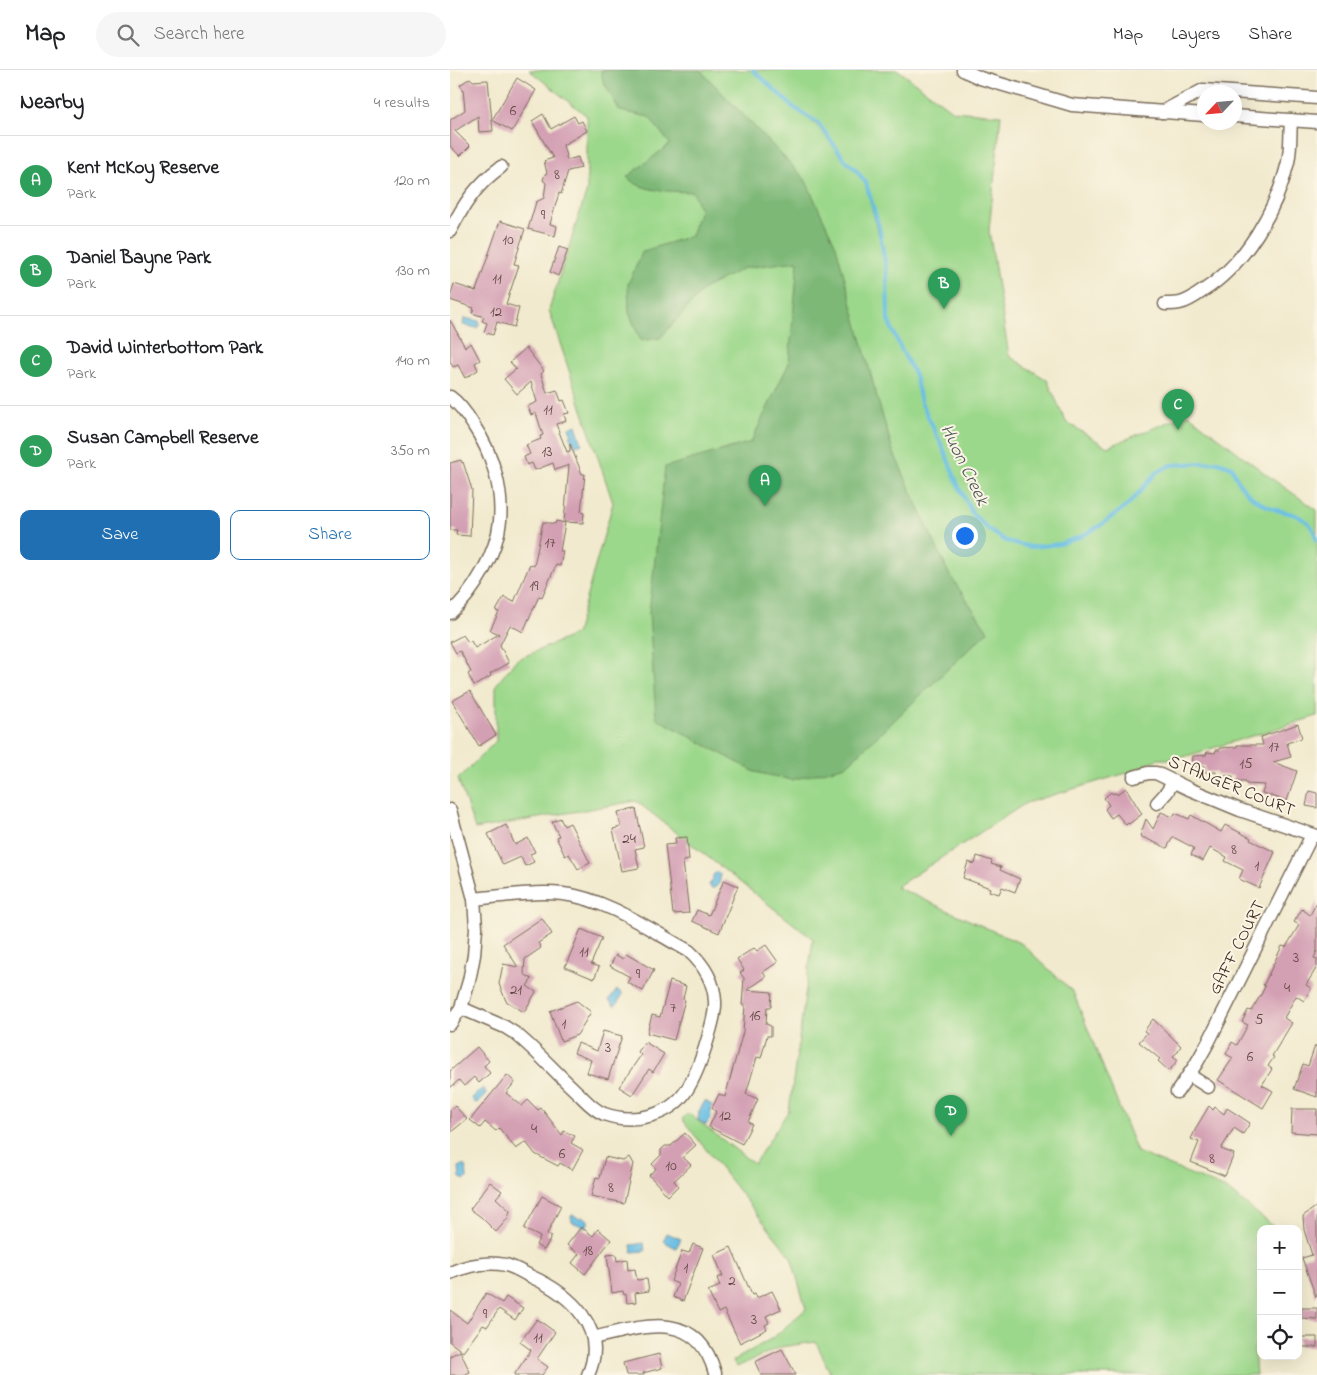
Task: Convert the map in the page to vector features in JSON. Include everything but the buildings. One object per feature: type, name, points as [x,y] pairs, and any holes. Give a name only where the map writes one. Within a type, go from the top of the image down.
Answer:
[{"type":"street","points":[[963,70],[980,78],[1072,105],[1197,114]]},
{"type":"street","points":[[1162,112],[1203,90],[1317,98]]},
{"type":"street","points":[[1242,117],[1317,122]]},
{"type":"street","points":[[1165,304],[1180,303],[1198,294],[1221,279],[1238,261],[1270,214],[1281,188],[1288,160],[1292,120]]},
{"type":"street","points":[[450,231],[464,204],[475,190],[486,178],[501,167]]},
{"type":"street","points":[[450,397],[486,444],[494,467],[499,498],[500,521],[494,544],[483,570],[472,589],[450,613]]},
{"type":"street","name":"STANGER COURT","points":[[1134,777],[1153,772],[1247,812],[1315,835]]},
{"type":"street","points":[[1157,803],[1173,782]]},
{"type":"street","points":[[450,810],[474,899],[476,928],[469,982],[461,1008],[450,1024]]},
{"type":"street","name":"GAFF COURT","points":[[1177,1092],[1189,1075],[1233,994],[1315,835]]},
{"type":"street","points":[[461,1008],[505,1027],[528,1043],[595,1109],[613,1116],[634,1119],[650,1116],[666,1109],[686,1092],[705,1049],[715,1013],[712,986],[700,961],[689,951],[608,906],[585,898],[563,894],[518,895],[474,899]]},
{"type":"street","points":[[1189,1075],[1208,1087]]},
{"type":"street","points":[[450,1273],[466,1266],[486,1263],[507,1265],[538,1279],[572,1302],[588,1324],[594,1338],[594,1353],[588,1375]]},
{"type":"street","points":[[594,1338],[644,1326],[661,1325],[679,1330],[693,1336],[703,1346],[711,1360],[715,1373]]},
{"type":"green space","points":[[529,70],[751,70],[792,107],[817,125],[845,162],[865,184],[882,250],[879,227],[866,183],[856,170],[846,161],[818,123],[793,107],[753,70],[898,70],[953,111],[1001,115],[989,230],[1009,356],[1047,380],[1066,422],[1107,447],[1188,414],[1271,478],[1317,510],[1317,716],[1177,759],[1158,759],[1130,772],[1026,803],[896,887],[1022,944],[1073,992],[1137,1152],[1226,1189],[1272,1225],[1257,1225],[1257,1340],[1254,1349],[1256,1375],[831,1375],[816,1342],[780,1347],[737,1367],[733,1361],[774,1337],[806,1309],[791,1257],[682,1119],[688,1113],[754,1164],[789,1110],[813,939],[636,801],[475,829],[458,779],[496,741],[496,685],[516,660],[576,634],[613,503],[549,310],[587,190],[587,116]]},
{"type":"green space","points":[[601,70],[700,70],[805,179],[836,246],[893,451],[949,574],[988,631],[846,766],[792,780],[755,772],[656,718],[649,613],[665,467],[751,442],[789,363],[798,261],[744,268],[705,288],[660,338],[641,341],[629,313],[628,284],[643,251],[691,236],[700,210],[693,192],[649,189],[633,182],[627,177],[670,144],[649,117],[620,111],[603,81]]},
{"type":"water","points":[[464,318],[479,321],[479,326],[477,328],[463,325]]},
{"type":"water","points":[[576,425],[582,444],[576,446],[574,441],[572,442],[569,428]]},
{"type":"water","points":[[717,872],[720,874],[719,882],[717,886],[711,888],[709,885],[713,875]]},
{"type":"water","points":[[617,990],[622,993],[622,996],[616,1005],[613,1005],[609,1000]]},
{"type":"water","points":[[483,1088],[486,1093],[485,1096],[477,1103],[474,1102],[472,1098]]},
{"type":"water","points":[[705,1101],[712,1105],[710,1119],[706,1125],[698,1120],[699,1111]]},
{"type":"water","points":[[466,1166],[467,1178],[465,1180],[460,1178],[459,1167]]},
{"type":"water","points":[[571,1216],[588,1220],[588,1224],[585,1227],[572,1222]]},
{"type":"water","points":[[667,1233],[681,1239],[676,1248],[663,1241]]},
{"type":"water","points":[[644,1243],[645,1251],[632,1252],[631,1245]]},
{"type":"waterway","name":"Huon Creek","points":[[753,70],[793,107],[818,123],[846,161],[866,183],[879,227],[887,274],[888,320],[915,375],[921,402],[958,485],[972,513],[988,529],[1006,541],[1031,547],[1060,544],[1082,536],[1128,505],[1157,472],[1171,465],[1218,462],[1232,467],[1243,489],[1254,499],[1269,507],[1291,513],[1307,522],[1317,540]]},
{"type":"place","name":"Daniel Bayne Park","points":[[944,309]]},
{"type":"place","name":"David Winterbottom Park","points":[[1178,430]]},
{"type":"place","name":"Kent McKoy Reserve","points":[[765,506]]},
{"type":"place","name":"Susan Campbell Reserve","points":[[951,1136]]}]
